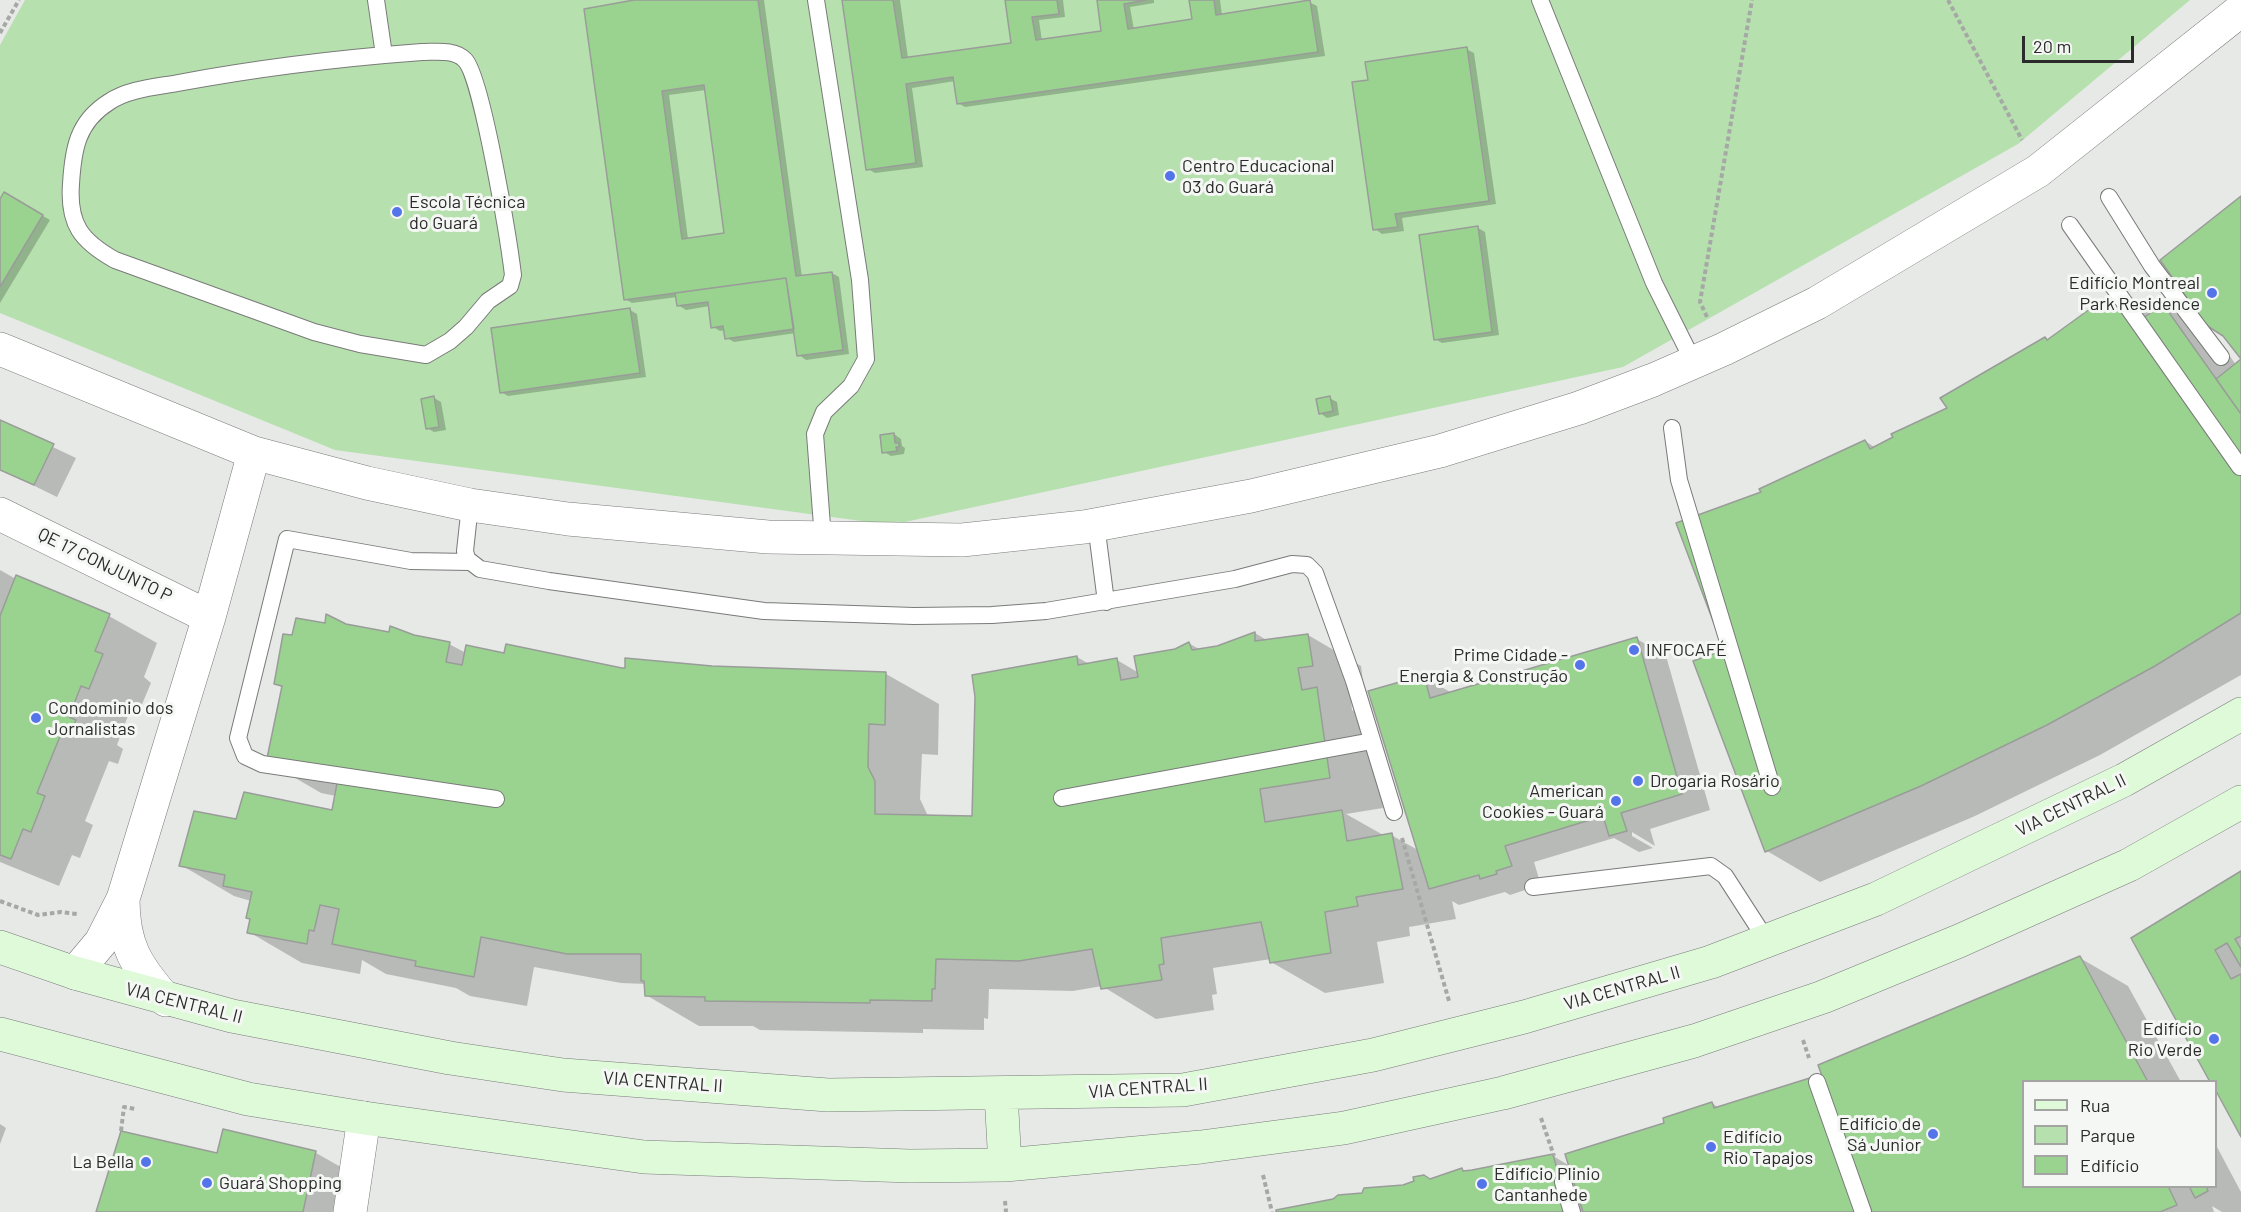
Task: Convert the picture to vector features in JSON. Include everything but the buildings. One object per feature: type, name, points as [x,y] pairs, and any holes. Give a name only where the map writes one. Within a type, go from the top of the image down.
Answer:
[{"type":"street","points":[[0,349],[254,453],[368,483],[470,506],[568,519],[768,537],[823,539],[962,540],[1096,524],[1251,496],[1440,451],[1579,408],[1653,380],[1724,349],[1817,303],[2038,171],[2241,10]]},
{"type":"street","points":[[75,973],[95,950],[117,911],[209,617],[254,453]]},
{"type":"street","name":"QE 17 CONJUNTO P","points":[[0,514],[209,617]]},
{"type":"street","name":"VIA CENTRAL II","points":[[0,947],[75,973],[166,1000],[232,1016],[438,1056],[563,1075],[828,1095],[1183,1090],[1372,1055],[1711,962],[1876,899],[2124,780],[2241,714]]},
{"type":"street","points":[[0,1034],[212,1091],[363,1118],[644,1157],[910,1166],[1005,1165],[1301,1136],[1530,1085],[1694,1041],[1823,997],[1959,941],[2129,865],[2241,802]]},
{"type":"street","points":[[117,911],[123,921],[135,962],[166,1000]]},
{"type":"street","points":[[1001,1094],[1005,1165]]},
{"type":"street","points":[[350,1212],[363,1118]]},
{"type":"lane","points":[[376,0],[384,55]]},
{"type":"lane","points":[[816,0],[860,280],[866,359],[851,386],[824,412],[815,434],[823,539]]},
{"type":"lane","points":[[1540,0],[1654,283],[1693,361]]},
{"type":"lane","points":[[422,52],[456,53],[470,65],[487,132],[510,252],[513,275],[510,286],[489,301],[450,341],[426,355],[360,344],[314,332],[115,260],[91,247],[75,224],[70,197],[73,149],[85,125],[109,102],[142,90],[225,74],[384,55],[422,52]]},
{"type":"lane","points":[[2109,197],[2152,266],[2221,357]]},
{"type":"lane","points":[[2070,225],[2240,467]]},
{"type":"lane","points":[[1672,428],[1679,480],[1772,787]]},
{"type":"lane","points":[[470,506],[465,551],[470,562],[480,569],[764,611],[992,615],[1106,602],[1234,579],[1292,564],[1307,565],[1315,573],[1354,681],[1394,812]]},
{"type":"lane","points":[[1096,524],[1106,602]]},
{"type":"lane","points":[[470,562],[411,561],[287,540],[238,738],[245,756],[262,764],[496,799]]},
{"type":"lane","points":[[1062,798],[1372,741]]},
{"type":"lane","points":[[1533,886],[1711,866],[1725,876],[1767,941]]},
{"type":"lane","points":[[1817,1082],[1863,1212]]},
{"type":"lane","points":[[1563,1182],[1572,1212]]},
{"type":"path","points":[[0,33],[19,0]]},
{"type":"path","points":[[1724,349],[1700,303],[1752,0]]},
{"type":"path","points":[[1948,0],[2038,171]]},
{"type":"path","points":[[1394,812],[1458,1033]]},
{"type":"path","points":[[0,901],[38,915],[117,911]]},
{"type":"path","points":[[1530,1085],[1563,1182]]},
{"type":"green space","points":[[25,0],[2190,0],[2018,144],[1623,367],[891,525],[335,450],[0,313],[0,45]]},
{"type":"place","name":"Centro Educacional 03 do Guará","points":[[1170,176]]},
{"type":"place","name":"Escola Técnica do Guará","points":[[397,212]]},
{"type":"place","name":"Edifício Montreal Park Residence","points":[[2212,293]]},
{"type":"place","name":"INFOCAFÉ","points":[[1634,650]]},
{"type":"place","name":"Prime Cidade - Energia & Construção","points":[[1580,665]]},
{"type":"place","name":"Condominio dos Jornalistas","points":[[36,718]]},
{"type":"place","name":"Drogaria Rosário","points":[[1638,781]]},
{"type":"place","name":"American Cookies - Guará","points":[[1616,801]]},
{"type":"place","name":"Edifício Rio Verde","points":[[2214,1039]]},
{"type":"place","name":"Edifício de Sá Junior","points":[[1933,1134]]},
{"type":"place","name":"Edifício Rio Tapajos","points":[[1711,1147]]},
{"type":"place","name":"La Bella","points":[[146,1162]]},
{"type":"place","name":"Guará Shopping","points":[[207,1183]]},
{"type":"place","name":"Edifício Plinio Cantanhede","points":[[1482,1184]]}]
